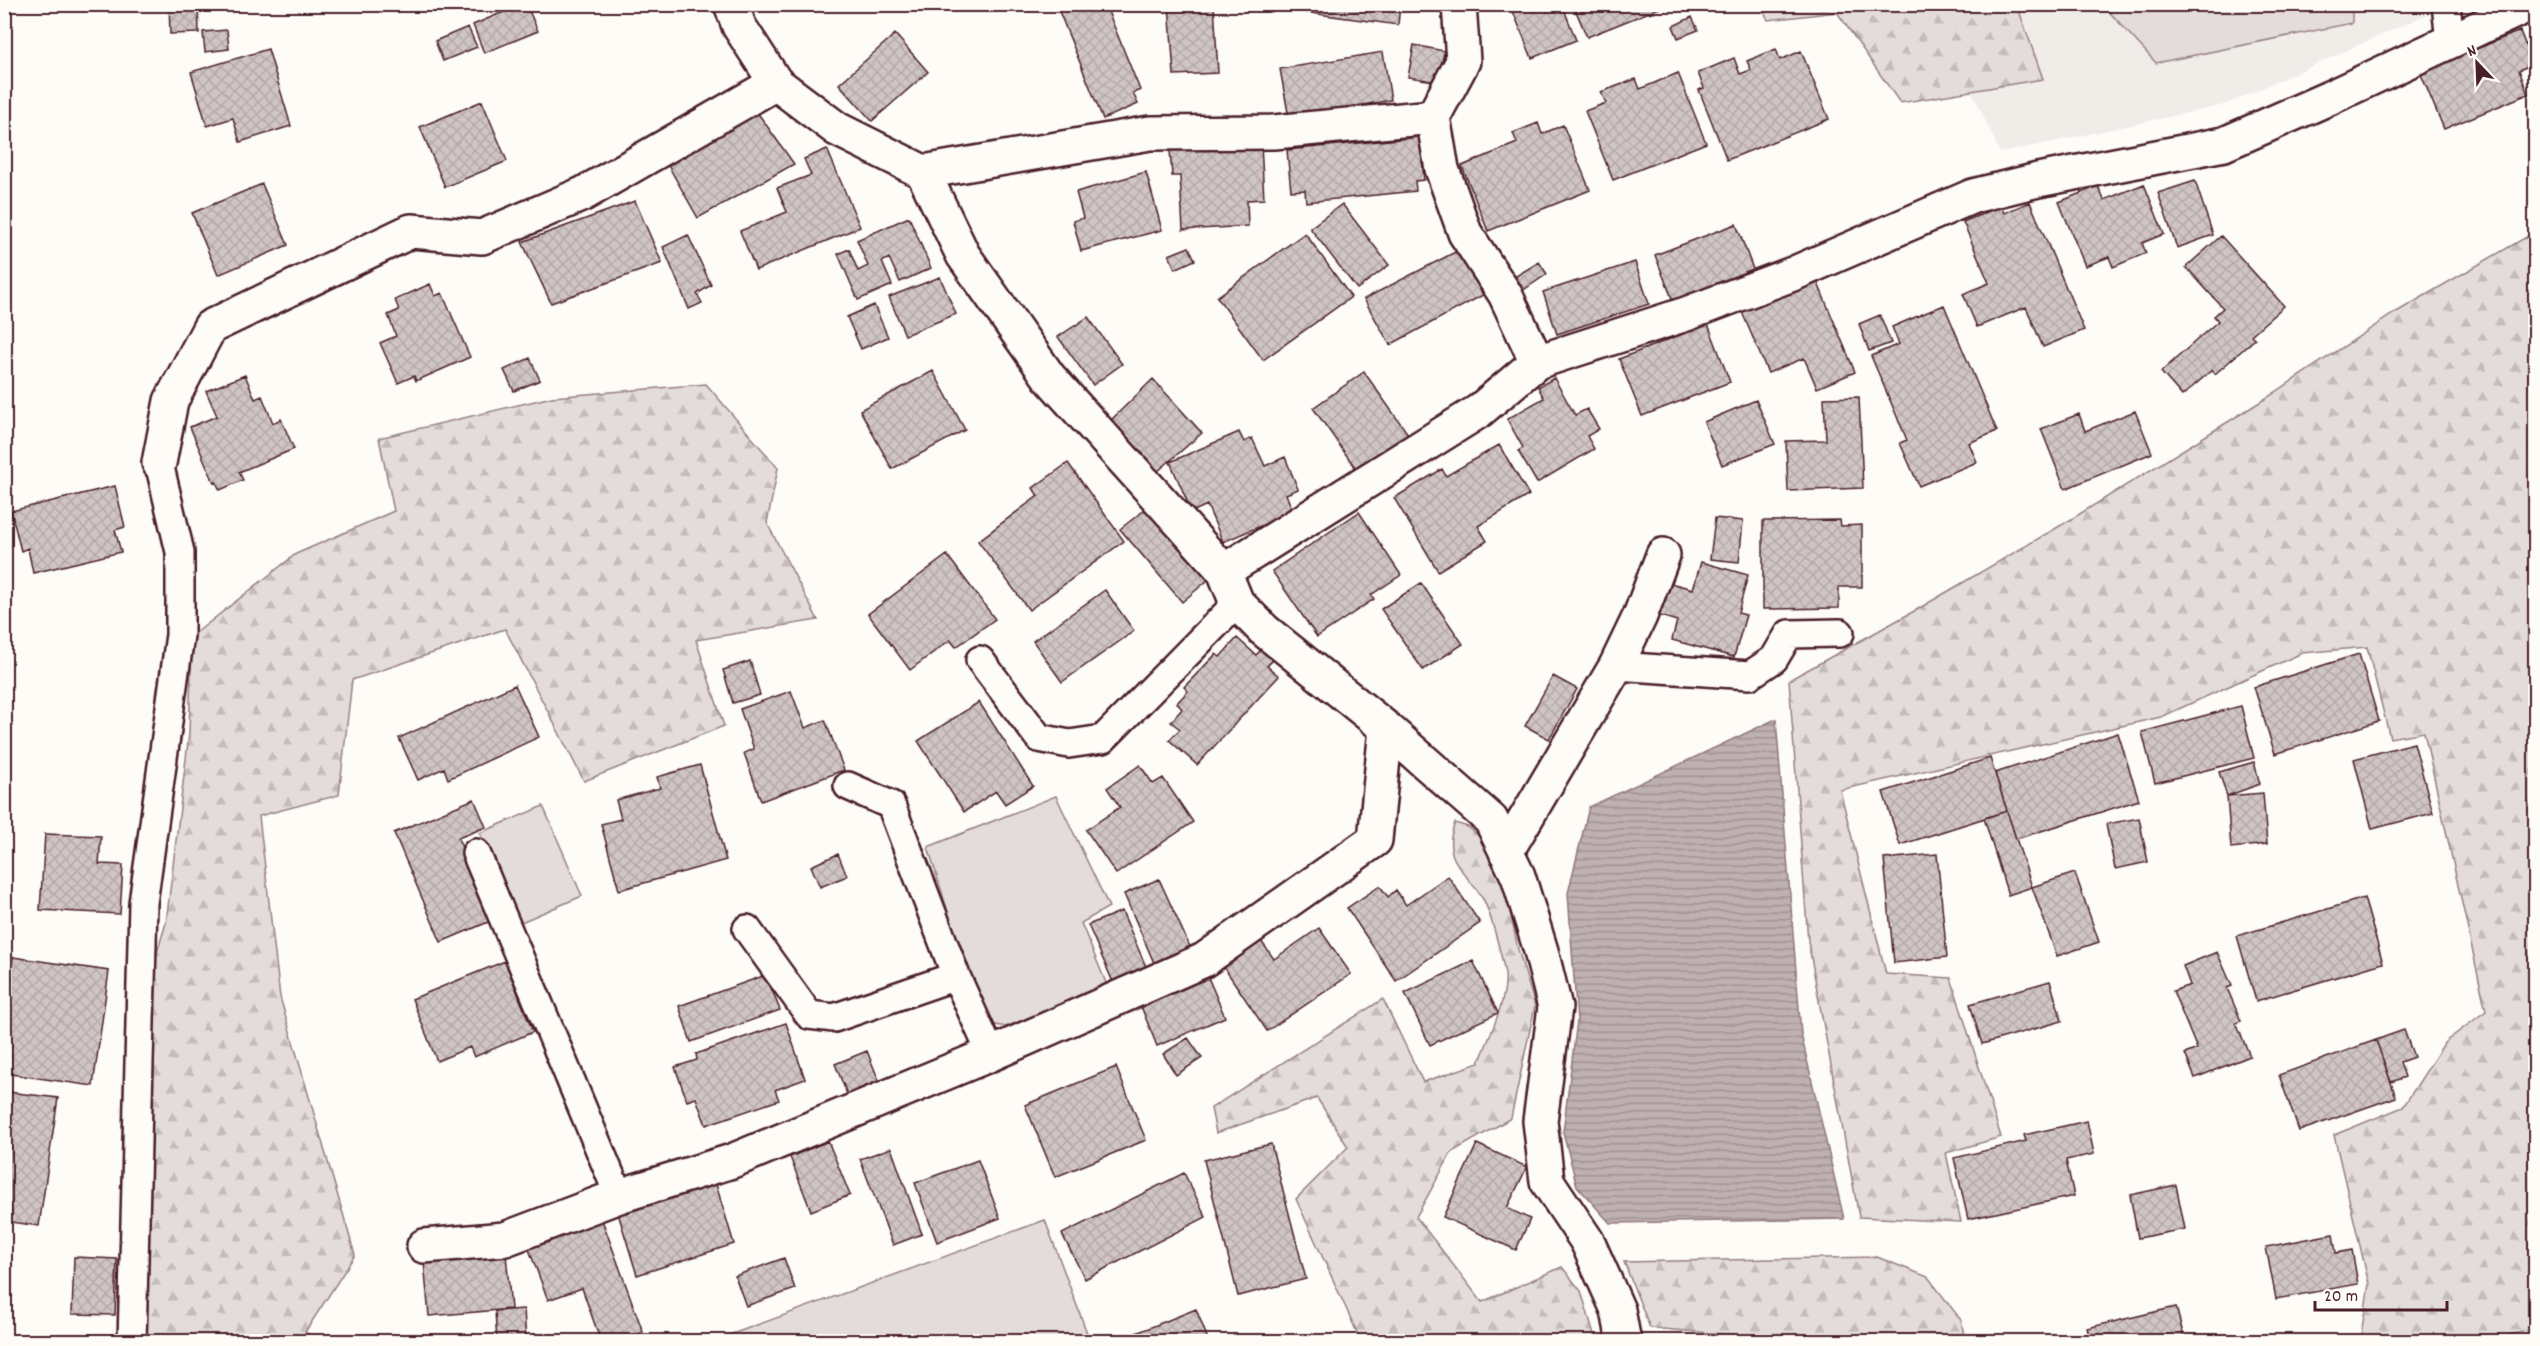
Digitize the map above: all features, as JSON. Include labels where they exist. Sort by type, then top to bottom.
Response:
[{"type":"street","points":[[731,4],[739,26],[776,83],[837,129],[923,172],[1150,133],[1274,132],[1433,117]]},
{"type":"street","points":[[1459,4],[1463,61],[1433,117],[1442,169],[1465,232],[1505,294],[1537,362]]},
{"type":"street","points":[[1224,571],[1479,411],[1537,362],[1795,273],[1973,196],[2038,180],[2224,144],[2530,4]]},
{"type":"street","points":[[159,463],[171,401],[210,327],[411,231],[482,237],[573,198],[776,83]]},
{"type":"street","points":[[923,172],[963,255],[1049,377],[1224,571],[1238,603],[1264,630],[1386,728],[1491,820],[1521,886],[1555,1007],[1540,1121],[1547,1181],[1587,1241],[1618,1310],[1624,1341]]},
{"type":"street","points":[[1506,852],[1616,666],[1640,616],[1663,555]]},
{"type":"street","points":[[424,1246],[505,1239],[619,1196],[732,1161],[991,1054],[1204,960],[1376,840],[1386,728]]},
{"type":"lane","points":[[2446,4],[2450,42]]},
{"type":"lane","points":[[132,1341],[142,903],[180,635],[180,552],[159,463]]},
{"type":"lane","points":[[980,660],[1039,738],[1069,744],[1103,738],[1238,603]]},
{"type":"lane","points":[[1616,666],[1750,675],[1774,659],[1789,634],[1840,633]]},
{"type":"lane","points":[[848,786],[891,804],[956,976],[991,1054]]},
{"type":"lane","points":[[476,853],[619,1196]]},
{"type":"lane","points":[[747,929],[809,1015],[834,1018],[956,976]]},
{"type":"shaded area","points":[[1933,5],[2448,5],[2224,105],[2000,153]]},
{"type":"shaded area","points":[[1776,719],[1801,1034],[1844,1219],[1610,1223],[1577,1186],[1563,1132],[1577,1021],[1568,893],[1589,807]]},
{"type":"green space","points":[[1761,5],[2017,5],[2043,79],[1900,103],[1837,12],[1768,20]]},
{"type":"green space","points":[[2103,5],[2352,5],[2352,23],[2156,63]]},
{"type":"green space","points":[[2535,232],[2535,1329],[2485,1341],[2360,1341],[2369,1284],[2334,1135],[2403,1107],[2445,1042],[2486,1011],[2424,732],[2390,738],[2367,647],[2302,653],[2161,717],[1840,790],[1886,974],[1951,978],[2001,1137],[1946,1153],[1961,1222],[1859,1217],[1808,941],[1789,680],[1918,609],[2070,520],[2268,397],[2393,314]]},
{"type":"green space","points":[[706,384],[778,468],[767,523],[818,620],[696,640],[724,726],[584,781],[505,629],[352,680],[339,795],[259,816],[280,997],[355,1255],[305,1332],[319,1341],[144,1341],[138,1015],[166,923],[189,734],[192,636],[296,554],[394,511],[379,438],[552,397]]},
{"type":"green space","points":[[1056,796],[1109,907],[1081,923],[1107,985],[1006,1027],[991,1024],[955,935],[928,847]]},
{"type":"green space","points":[[543,806],[582,896],[519,923],[480,833]]},
{"type":"green space","points":[[1455,823],[1468,827],[1485,841],[1505,888],[1518,949],[1535,1006],[1511,1118],[1452,1152],[1416,1217],[1482,1302],[1562,1267],[1581,1291],[1596,1341],[1361,1341],[1296,1199],[1348,1147],[1317,1098],[1216,1133],[1211,1108],[1383,999],[1423,1082],[1479,1063],[1500,1007],[1505,974],[1486,905],[1453,855],[1451,835]]},
{"type":"green space","points":[[1045,1220],[1090,1341],[713,1341]]},
{"type":"green space","points":[[1877,1257],[1928,1277],[1961,1320],[1965,1341],[1774,1342],[1771,1338],[1650,1328],[1624,1262]]},
{"type":"building","points":[[169,4],[198,4],[199,33],[170,34]]},
{"type":"building","points":[[526,4],[538,31],[484,53],[473,25]]},
{"type":"building","points":[[1056,4],[1105,4],[1140,90],[1133,93],[1138,104],[1103,119]]},
{"type":"building","points":[[1169,4],[1214,4],[1218,73],[1174,75]]},
{"type":"building","points":[[1289,4],[1400,4],[1398,25],[1289,10]]},
{"type":"building","points":[[1510,4],[1562,4],[1576,40],[1532,58]]},
{"type":"building","points":[[1573,4],[1666,4],[1667,5],[1587,37]]},
{"type":"building","points":[[1692,17],[1698,30],[1678,38],[1673,26]]},
{"type":"building","points":[[468,27],[477,47],[443,61],[435,41]]},
{"type":"building","points":[[227,30],[229,49],[205,52],[203,32]]},
{"type":"building","points":[[2520,31],[2533,64],[2519,70],[2528,94],[2444,129],[2420,72]]},
{"type":"building","points":[[895,34],[928,72],[872,121],[839,84]]},
{"type":"building","points":[[1414,45],[1444,51],[1439,82],[1408,77]]},
{"type":"building","points":[[268,49],[291,126],[240,142],[233,118],[207,126],[191,72]]},
{"type":"building","points":[[1776,49],[1780,60],[1801,51],[1829,119],[1727,160],[1699,90],[1704,88],[1698,73],[1734,58],[1740,74],[1751,70],[1747,61]]},
{"type":"building","points":[[1383,52],[1391,100],[1289,118],[1280,69]]},
{"type":"building","points":[[1678,73],[1706,143],[1613,180],[1585,111],[1606,103],[1601,92],[1636,79],[1640,89]]},
{"type":"building","points":[[482,101],[507,161],[445,187],[420,127]]},
{"type":"building","points":[[757,112],[794,164],[698,218],[665,160]]},
{"type":"building","points":[[1538,123],[1542,134],[1563,125],[1590,190],[1488,231],[1462,166],[1517,143],[1513,133]]},
{"type":"building","points":[[1420,137],[1424,180],[1415,181],[1416,191],[1306,202],[1305,190],[1291,191],[1287,150]]},
{"type":"building","points":[[1261,144],[1264,199],[1247,200],[1248,226],[1183,230],[1180,176],[1172,176],[1170,150]]},
{"type":"building","points":[[827,149],[860,227],[756,270],[740,231],[787,212],[777,188],[811,175],[804,159]]},
{"type":"building","points":[[1146,172],[1162,230],[1081,251],[1073,221],[1083,218],[1076,192]]},
{"type":"building","points":[[2195,181],[2213,235],[2177,248],[2158,193]]},
{"type":"building","points":[[262,184],[288,245],[218,275],[192,213]]},
{"type":"building","points":[[2144,184],[2164,234],[2142,243],[2146,253],[2113,267],[2109,257],[2085,266],[2059,202],[2098,186],[2104,200]]},
{"type":"building","points":[[635,201],[662,263],[551,303],[522,242]]},
{"type":"building","points":[[2030,202],[2084,330],[2043,347],[2026,307],[1977,327],[1963,294],[1989,283],[1963,222],[2001,206],[2004,213]]},
{"type":"building","points":[[1342,204],[1389,265],[1357,289],[1310,228]]},
{"type":"building","points":[[909,217],[931,268],[900,282],[889,258],[882,262],[892,285],[858,300],[838,254],[849,249],[858,271],[868,266],[857,240]]},
{"type":"building","points":[[1736,224],[1753,269],[1673,301],[1655,255]]},
{"type":"building","points":[[1305,233],[1351,297],[1263,360],[1217,297]]},
{"type":"building","points":[[688,235],[711,285],[697,294],[702,303],[689,309],[663,247]]},
{"type":"building","points":[[2221,236],[2284,306],[2251,335],[2255,339],[2215,374],[2212,370],[2182,396],[2161,372],[2218,321],[2214,316],[2223,308],[2186,267]]},
{"type":"building","points":[[1189,247],[1195,260],[1175,269],[1169,255]]},
{"type":"building","points":[[1459,250],[1483,295],[1390,345],[1364,299]]},
{"type":"building","points":[[1539,262],[1547,274],[1522,291],[1513,278]]},
{"type":"building","points":[[1635,262],[1649,304],[1557,334],[1543,292]]},
{"type":"building","points":[[940,277],[956,314],[905,335],[889,297]]},
{"type":"building","points":[[1817,281],[1855,372],[1817,388],[1804,358],[1768,373],[1742,312]]},
{"type":"building","points":[[430,284],[435,296],[442,293],[470,357],[416,381],[414,376],[398,383],[380,343],[396,336],[388,315],[399,310],[395,300]]},
{"type":"building","points":[[874,305],[888,337],[861,349],[847,317]]},
{"type":"building","points":[[1944,305],[1997,431],[1969,443],[1977,462],[1919,486],[1900,443],[1907,440],[1871,356],[1899,344],[1892,327]]},
{"type":"building","points":[[1880,315],[1891,343],[1869,351],[1859,324]]},
{"type":"building","points":[[1088,317],[1122,364],[1093,385],[1058,337]]},
{"type":"building","points":[[1708,324],[1730,382],[1642,416],[1619,359]]},
{"type":"building","points":[[530,358],[540,380],[514,391],[504,370]]},
{"type":"building","points":[[933,371],[965,430],[892,469],[860,410]]},
{"type":"building","points":[[1364,372],[1408,434],[1357,470],[1313,408]]},
{"type":"building","points":[[245,375],[255,399],[262,396],[273,423],[281,419],[294,449],[239,472],[243,480],[220,490],[216,482],[214,483],[190,427],[217,416],[206,391]]},
{"type":"building","points":[[1554,378],[1575,415],[1587,409],[1599,429],[1587,436],[1594,449],[1537,483],[1518,451],[1523,448],[1507,419],[1544,398],[1538,387]]},
{"type":"building","points":[[1153,379],[1202,433],[1158,471],[1110,421]]},
{"type":"building","points":[[1859,397],[1863,488],[1788,491],[1786,441],[1826,440],[1824,398]]},
{"type":"building","points":[[1756,400],[1775,444],[1722,465],[1704,422]]},
{"type":"building","points":[[2135,411],[2152,453],[2065,489],[2041,429],[2079,414],[2085,431]]},
{"type":"building","points":[[1239,432],[1244,442],[1252,438],[1265,466],[1285,457],[1298,489],[1286,494],[1293,512],[1223,542],[1207,505],[1192,512],[1170,462]]},
{"type":"building","points":[[1499,445],[1529,495],[1478,526],[1487,541],[1438,571],[1394,498],[1442,469],[1446,476]]},
{"type":"building","points":[[1068,463],[1124,541],[1029,610],[978,541],[1038,496],[1033,488]]},
{"type":"building","points":[[115,486],[125,527],[115,530],[121,552],[33,573],[28,548],[21,551],[11,511]]},
{"type":"building","points":[[1147,508],[1208,580],[1182,602],[1120,529]]},
{"type":"building","points":[[1359,512],[1401,575],[1371,595],[1374,599],[1317,637],[1272,571]]},
{"type":"building","points":[[1715,518],[1743,521],[1739,562],[1710,559]]},
{"type":"building","points":[[1840,520],[1841,526],[1862,525],[1862,587],[1839,587],[1839,608],[1763,609],[1763,521]]},
{"type":"building","points":[[947,555],[995,619],[956,647],[950,640],[910,670],[868,614]]},
{"type":"building","points":[[1701,562],[1748,575],[1738,613],[1746,615],[1734,657],[1672,640],[1677,621],[1657,615],[1666,582],[1693,589]]},
{"type":"building","points":[[1421,583],[1463,644],[1423,670],[1381,609]]},
{"type":"building","points":[[1105,590],[1134,631],[1062,682],[1033,641]]},
{"type":"building","points":[[1237,638],[1256,655],[1263,648],[1274,659],[1267,666],[1279,676],[1197,765],[1169,740],[1180,729],[1171,722],[1182,709],[1177,703],[1188,691],[1184,687],[1216,654],[1220,657]]},
{"type":"building","points":[[2359,654],[2379,721],[2275,754],[2254,687]]},
{"type":"building","points":[[750,661],[760,695],[733,703],[723,670]]},
{"type":"building","points":[[1553,676],[1577,689],[1549,739],[1525,726]]},
{"type":"building","points":[[515,685],[539,737],[448,779],[444,768],[418,780],[399,738]]},
{"type":"building","points":[[791,691],[805,728],[825,720],[844,770],[761,801],[744,753],[754,749],[740,709]]},
{"type":"building","points":[[979,702],[1033,786],[1005,804],[996,791],[964,812],[918,741]]},
{"type":"building","points":[[2241,706],[2254,758],[2155,783],[2142,732]]},
{"type":"building","points":[[2118,733],[2139,800],[2016,839],[1995,773]]},
{"type":"building","points":[[2414,743],[2433,813],[2372,829],[2354,759]]},
{"type":"building","points":[[1990,758],[2007,811],[1900,845],[1883,792]]},
{"type":"building","points":[[2254,762],[2260,784],[2227,796],[2219,772]]},
{"type":"building","points":[[700,765],[726,860],[619,890],[601,824],[621,819],[616,800],[660,788],[657,777]]},
{"type":"building","points":[[1140,765],[1153,784],[1163,778],[1193,822],[1116,874],[1086,830],[1120,807],[1107,788]]},
{"type":"building","points":[[2263,793],[2267,844],[2231,848],[2227,796]]},
{"type":"building","points":[[474,799],[486,827],[458,838],[493,920],[441,942],[394,833]]},
{"type":"building","points":[[2007,811],[2032,887],[2008,895],[1984,818]]},
{"type":"building","points":[[2139,818],[2148,862],[2115,869],[2106,824]]},
{"type":"building","points":[[45,834],[101,836],[99,864],[123,865],[120,914],[40,910]]},
{"type":"building","points":[[838,854],[847,876],[820,887],[811,866]]},
{"type":"building","points":[[1937,854],[1947,957],[1894,963],[1884,859]]},
{"type":"building","points":[[2075,873],[2099,942],[2057,956],[2032,887]]},
{"type":"building","points":[[1448,876],[1480,923],[1396,981],[1347,908],[1380,886],[1388,897],[1396,890],[1406,905]]},
{"type":"building","points":[[1159,879],[1191,949],[1155,965],[1124,894]]},
{"type":"building","points":[[2364,898],[2383,963],[2256,1001],[2237,936]]},
{"type":"building","points":[[1122,911],[1147,969],[1113,982],[1088,925]]},
{"type":"building","points":[[1319,928],[1351,974],[1267,1031],[1223,966],[1261,941],[1274,959]]},
{"type":"building","points":[[2217,952],[2232,986],[2227,988],[2241,1021],[2236,1023],[2250,1056],[2195,1078],[2185,1054],[2197,1049],[2173,991],[2190,985],[2183,966]]},
{"type":"building","points":[[13,957],[109,971],[93,1086],[4,1073],[4,1014]]},
{"type":"building","points":[[505,961],[533,1032],[474,1057],[470,1047],[437,1061],[412,999]]},
{"type":"building","points":[[1473,961],[1498,1013],[1430,1045],[1405,993]]},
{"type":"building","points":[[766,975],[780,1010],[691,1042],[679,1006]]},
{"type":"building","points":[[1207,975],[1225,1017],[1157,1046],[1140,1004]]},
{"type":"building","points":[[2050,981],[2062,1021],[1982,1044],[1970,1004]]},
{"type":"building","points":[[786,1023],[805,1079],[775,1090],[779,1100],[706,1125],[696,1098],[687,1101],[675,1067],[697,1060],[696,1054]]},
{"type":"building","points":[[2404,1030],[2414,1057],[2400,1062],[2405,1077],[2391,1082],[2376,1040]]},
{"type":"building","points":[[1188,1038],[1202,1058],[1176,1075],[1163,1054]]},
{"type":"building","points":[[2376,1040],[2396,1097],[2299,1131],[2279,1075]]},
{"type":"building","points":[[867,1051],[879,1081],[847,1094],[835,1064]]},
{"type":"building","points":[[1116,1067],[1146,1140],[1055,1177],[1025,1105]]},
{"type":"building","points":[[8,1092],[58,1098],[39,1226],[4,1221],[4,1115]]},
{"type":"building","points":[[2087,1121],[2094,1154],[2066,1160],[2074,1196],[1968,1219],[1954,1158],[2026,1141],[2024,1135]]},
{"type":"building","points":[[828,1141],[850,1195],[811,1211],[790,1157]]},
{"type":"building","points":[[1271,1144],[1306,1279],[1238,1296],[1204,1160]]},
{"type":"building","points":[[1477,1144],[1527,1167],[1507,1208],[1530,1219],[1516,1250],[1443,1217]]},
{"type":"building","points":[[891,1148],[922,1234],[893,1245],[860,1159]]},
{"type":"building","points":[[978,1160],[1000,1218],[937,1242],[915,1183]]},
{"type":"building","points":[[1184,1173],[1206,1217],[1085,1279],[1062,1234]]},
{"type":"building","points":[[715,1181],[734,1244],[637,1275],[617,1210]]},
{"type":"building","points":[[2176,1185],[2185,1229],[2138,1238],[2130,1195]]},
{"type":"building","points":[[601,1217],[643,1332],[618,1342],[601,1342],[582,1288],[548,1300],[527,1244]]},
{"type":"building","points":[[2333,1234],[2336,1253],[2352,1250],[2358,1284],[2276,1299],[2266,1247]]},
{"type":"building","points":[[506,1254],[511,1309],[429,1316],[424,1262]]},
{"type":"building","points":[[74,1257],[117,1259],[115,1315],[72,1314]]},
{"type":"building","points":[[784,1258],[795,1289],[746,1306],[735,1276]]},
{"type":"building","points":[[2176,1307],[2184,1337],[2167,1342],[2091,1342],[2087,1328]]},
{"type":"building","points":[[524,1309],[526,1342],[497,1342],[495,1311]]},
{"type":"building","points":[[1196,1309],[1209,1342],[1114,1342]]},
{"type":"building","points":[[2082,1335],[2083,1342],[2011,1342],[2011,1341]]}]
